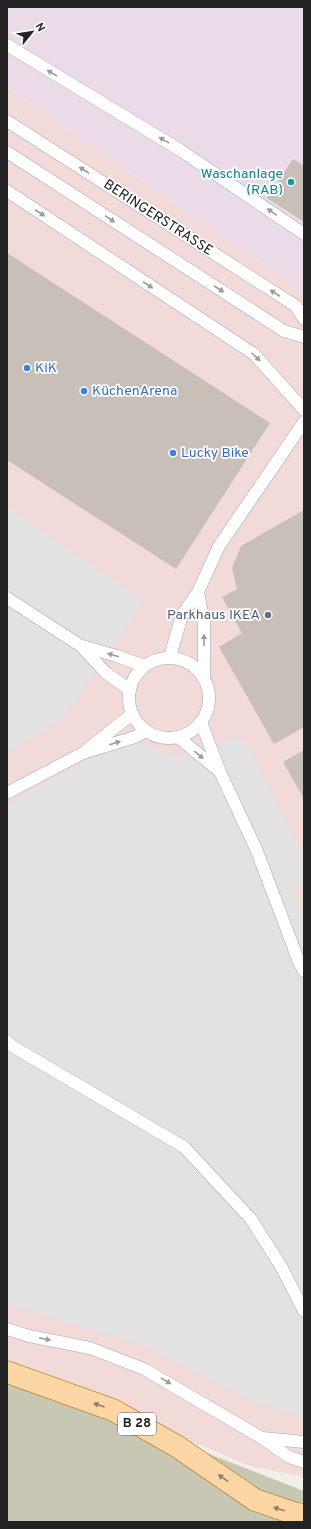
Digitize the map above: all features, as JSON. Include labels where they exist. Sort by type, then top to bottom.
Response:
[{"type":"main road","name":"B 28","points":[[7,1372],[113,1410],[178,1447],[255,1500],[293,1513],[304,1515]]},
{"type":"lane","points":[[7,45],[180,150],[304,234]]},
{"type":"lane","name":"BERINGERSTRASSE","points":[[7,121],[296,306],[304,319]]},
{"type":"lane","name":"BERINGERSTRASSE","points":[[7,152],[284,331],[304,337]]},
{"type":"lane","points":[[7,192],[254,354],[304,410]]},
{"type":"lane","points":[[170,658],[182,615],[198,592],[219,546],[302,428]]},
{"type":"lane","points":[[198,592],[204,623],[204,679]]},
{"type":"lane","points":[[7,598],[81,646],[106,673],[130,690]]},
{"type":"lane","points":[[81,646],[117,656],[144,666]]},
{"type":"lane","points":[[170,658],[184,660],[196,668],[204,679],[208,690],[209,701],[201,722],[195,728],[178,737],[167,738],[156,736],[146,731],[132,714],[129,702],[130,690],[135,677],[144,666],[152,661],[170,658]]},
{"type":"lane","points":[[84,753],[132,714]]},
{"type":"lane","points":[[201,722],[220,772],[257,851],[299,962],[304,970]]},
{"type":"lane","points":[[7,793],[84,753],[135,737],[146,731]]},
{"type":"lane","points":[[178,737],[220,772]]},
{"type":"lane","points":[[7,1041],[12,1046],[184,1146],[251,1219],[282,1268],[304,1311]]},
{"type":"lane","points":[[7,1329],[29,1336],[90,1348],[144,1368],[262,1438],[290,1457],[304,1462]]},
{"type":"lane","points":[[262,1438],[304,1442]]},
{"type":"shaded area","points":[[7,7],[304,7],[304,292],[7,87]]},
{"type":"shaded area","points":[[7,87],[304,292],[304,1477],[250,1466],[97,1401],[7,1366]]},
{"type":"shaded area","points":[[7,507],[144,601],[61,721],[7,752]]},
{"type":"shaded area","points":[[237,736],[246,742],[304,858],[304,883],[293,889],[304,908],[304,1419],[249,1399],[149,1347],[7,1303],[7,804],[80,764],[124,745],[136,743],[148,745],[178,759]]},
{"type":"shaded area","points":[[7,1369],[194,1448],[304,1491],[304,1522],[7,1522]]},
{"type":"building","name":"Waschanlage (RAB)","points":[[293,159],[304,166],[304,222],[267,198]]},
{"type":"building","points":[[7,253],[270,423],[176,569],[7,460]]},
{"type":"building","name":"Parkhaus IKEA","points":[[304,510],[304,727],[274,744],[219,647],[242,633],[222,597],[237,589],[232,568],[241,546]]},
{"type":"building","points":[[304,750],[304,799],[283,762]]},
{"type":"place","name":"Waschanlage (RAB)","points":[[291,182]]},
{"type":"place","name":"KiK","points":[[27,368]]},
{"type":"place","name":"KüchenArena","points":[[84,391]]},
{"type":"place","name":"Lucky Bike","points":[[173,453]]},
{"type":"place","name":"Parkhaus IKEA","points":[[268,615]]}]
